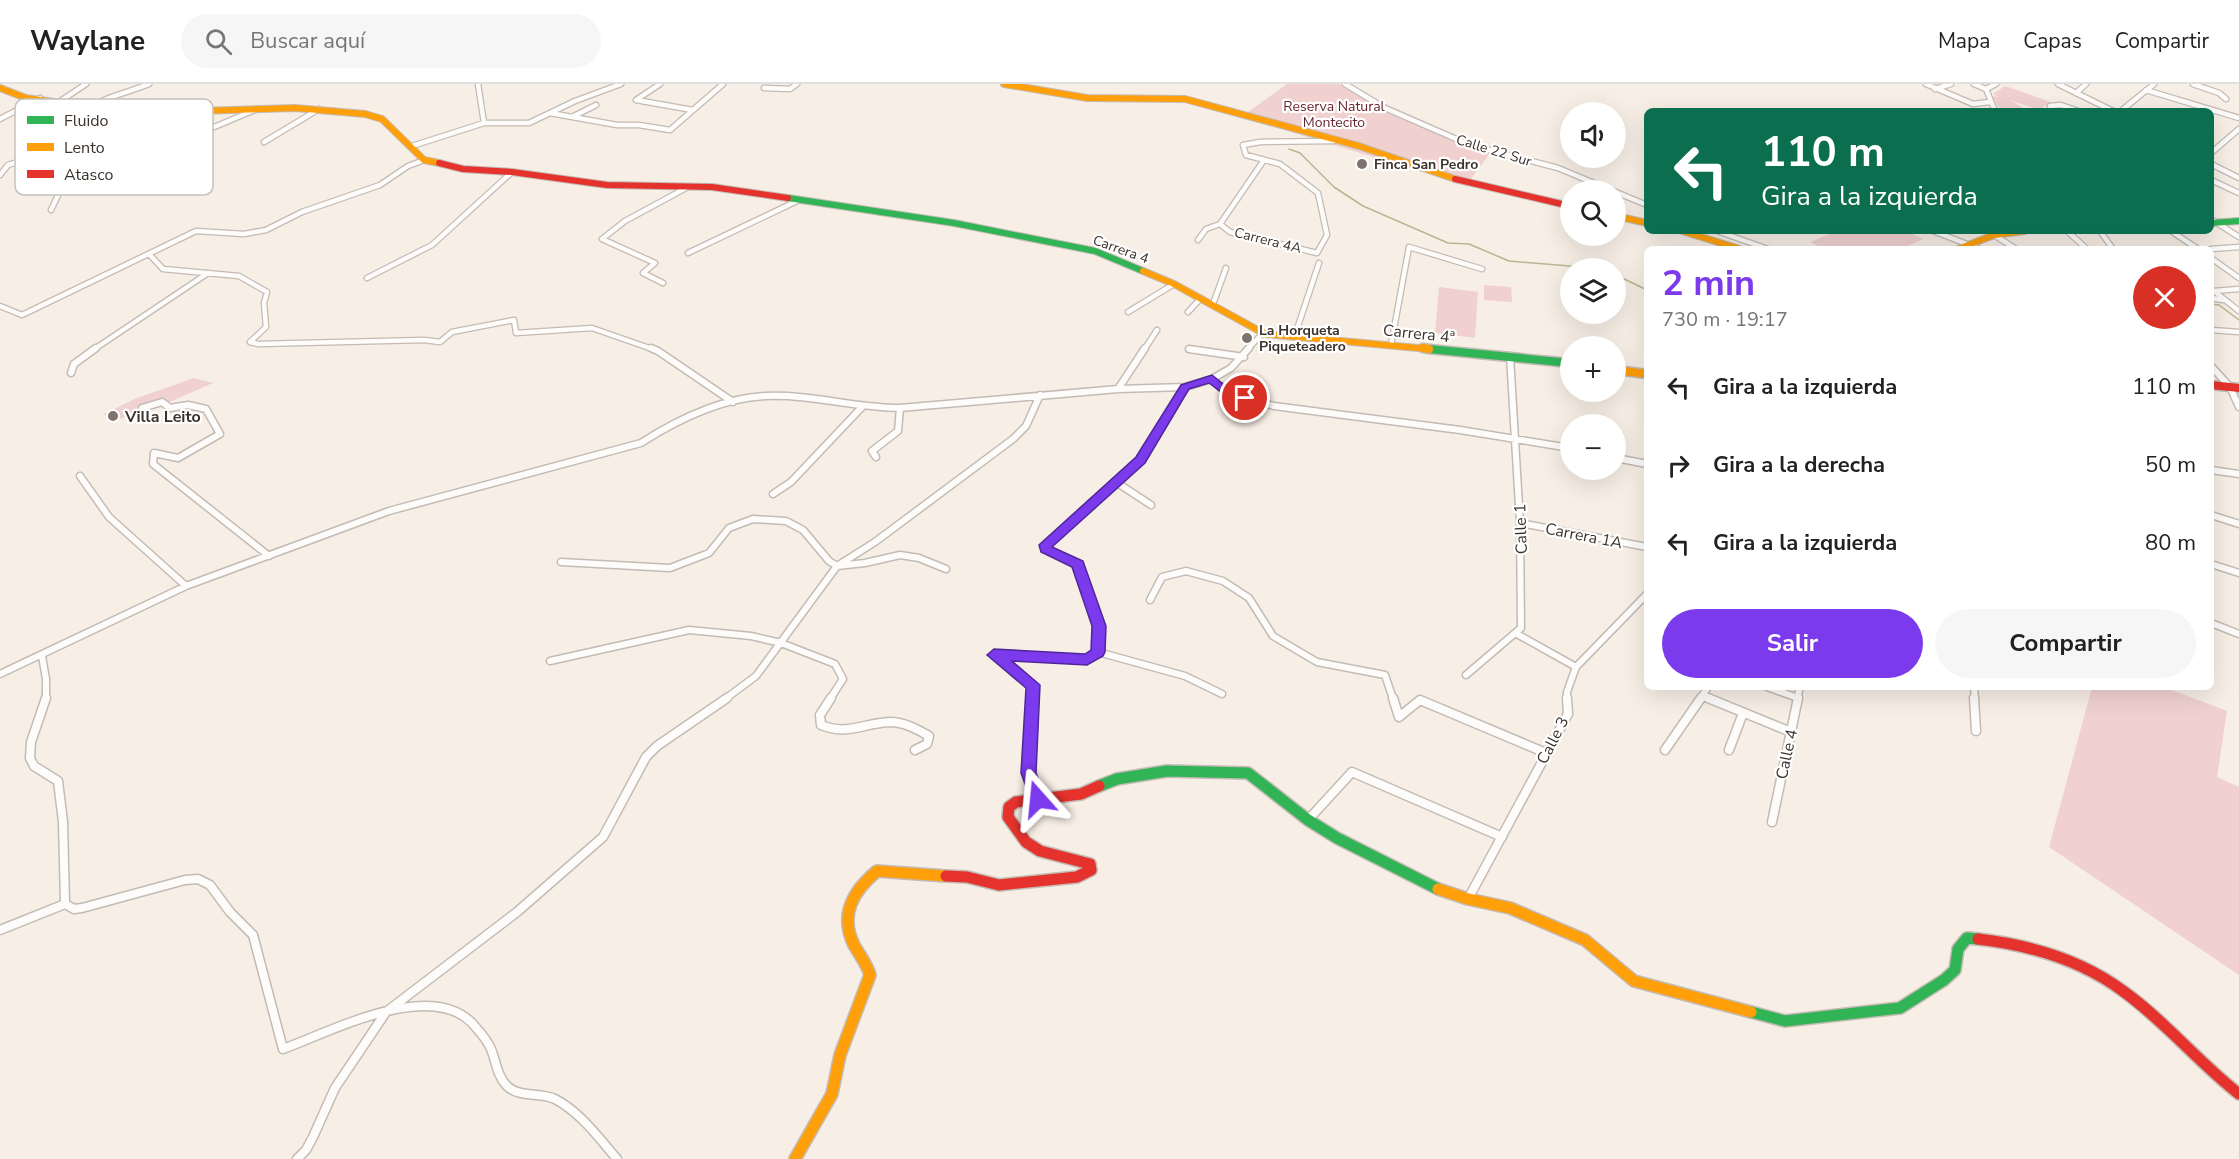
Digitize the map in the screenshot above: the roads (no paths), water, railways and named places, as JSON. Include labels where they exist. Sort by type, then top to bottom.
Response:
[{"type":"street","points":[[64,99],[86,84]]},
{"type":"street","points":[[103,99],[125,94],[149,84]]},
{"type":"street","points":[[478,84],[484,123]]},
{"type":"street","points":[[414,148],[454,133],[469,131],[484,123],[530,123],[602,90],[621,84]]},
{"type":"street","points":[[660,84],[636,100],[693,110]]},
{"type":"street","points":[[550,113],[617,125],[670,129],[723,84]]},
{"type":"street","points":[[764,88],[790,89],[797,84]]},
{"type":"street","points":[[1004,84],[1088,98],[1185,99],[1337,141],[1442,176],[1560,204]]},
{"type":"street","name":"Calle 22 Sur","points":[[1345,84],[1385,108],[1470,145],[1558,168],[1644,204]]},
{"type":"street","points":[[1926,84],[1972,104],[1990,102]]},
{"type":"street","points":[[1935,88],[1951,84]]},
{"type":"street","points":[[1974,84],[1986,89],[1996,84]]},
{"type":"street","points":[[2058,84],[2107,108]]},
{"type":"street","points":[[2076,93],[2084,84]]},
{"type":"street","points":[[2125,108],[2154,84]]},
{"type":"street","points":[[2193,84],[2219,93],[2226,99]]},
{"type":"street","points":[[0,88],[26,98],[45,99]]},
{"type":"street","points":[[1986,89],[1993,108]]},
{"type":"street","points":[[2146,90],[2206,108]]},
{"type":"street","points":[[572,117],[596,105]]},
{"type":"street","points":[[2052,108],[2050,106],[2061,105],[2070,108]]},
{"type":"street","points":[[213,127],[259,108]]},
{"type":"street","points":[[0,306],[22,315],[196,231],[212,229],[242,234],[260,232],[282,224],[299,213],[388,180],[403,167],[424,160],[378,116],[319,109],[213,110]]},
{"type":"street","points":[[264,142],[319,109]]},
{"type":"street","points":[[2214,110],[2239,118]]},
{"type":"street","points":[[0,119],[15,111]]},
{"type":"street","points":[[2214,150],[2239,129]]},
{"type":"street","points":[[1198,240],[1206,229],[1220,224],[1264,160],[1246,155],[1243,145],[1260,142],[1337,141]]},
{"type":"street","name":"Carrera 4","points":[[424,160],[463,169],[512,172],[607,185],[712,187],[954,223],[1095,251],[1174,284],[1265,334]]},
{"type":"street","name":"Carrera 4A","points":[[1220,224],[1230,232],[1317,253],[1327,235],[1318,193],[1281,164],[1264,160]]},
{"type":"street","points":[[2214,160],[2239,173]]},
{"type":"street","points":[[0,175],[8,165],[15,163]]},
{"type":"street","points":[[2214,166],[2239,178]]},
{"type":"street","points":[[367,278],[432,245],[512,172]]},
{"type":"street","points":[[2214,181],[2239,193]]},
{"type":"street","points":[[663,283],[643,273],[656,263],[602,239],[625,221],[687,188]]},
{"type":"street","points":[[51,210],[58,195]]},
{"type":"street","points":[[688,253],[800,200]]},
{"type":"street","points":[[1626,218],[1644,222]]},
{"type":"street","points":[[2214,221],[2239,221]]},
{"type":"street","points":[[2214,221],[2239,237]]},
{"type":"street","points":[[1692,234],[1730,246]]},
{"type":"street","points":[[1726,234],[1760,246]]},
{"type":"street","points":[[1941,234],[1972,246]]},
{"type":"street","points":[[1976,246],[1990,234]]},
{"type":"street","points":[[1993,234],[2011,246]]},
{"type":"street","points":[[2070,234],[2084,246]]},
{"type":"street","points":[[2176,234],[2194,246]]},
{"type":"street","points":[[1391,345],[1409,247],[1482,269]]},
{"type":"street","points":[[2214,249],[2239,247]]},
{"type":"street","points":[[150,255],[163,269],[239,276],[267,292],[264,303],[266,327],[250,342],[258,344],[424,340],[438,344],[444,342],[452,332],[514,320],[516,333],[592,328],[658,351],[733,402]]},
{"type":"street","points":[[2214,260],[2239,278]]},
{"type":"street","points":[[1295,335],[1319,262]]},
{"type":"street","points":[[1213,304],[1226,268]]},
{"type":"street","points":[[71,374],[74,364],[80,359],[208,273]]},
{"type":"street","points":[[1128,312],[1174,284]]},
{"type":"street","points":[[2214,292],[2239,289]]},
{"type":"street","points":[[2214,293],[2239,311]]},
{"type":"street","points":[[1188,312],[1201,298]]},
{"type":"street","points":[[2214,298],[2223,300]]},
{"type":"street","points":[[1118,389],[1157,330]]},
{"type":"street","points":[[2214,330],[2239,332]]},
{"type":"street","points":[[0,674],[186,586],[389,511],[641,442],[664,428],[733,402],[766,396],[791,396],[838,401],[862,407],[900,408],[1118,389],[1185,387],[1212,379],[1231,368],[1244,357],[1261,335],[1265,334]]},
{"type":"street","name":"Carrera 4ª","points":[[1265,334],[1295,335],[1560,362]]},
{"type":"street","points":[[1189,349],[1244,357]]},
{"type":"street","name":"Calle 1","points":[[1510,356],[1520,523],[1521,628],[1517,634]]},
{"type":"street","points":[[2214,369],[2234,387],[2239,406]]},
{"type":"street","points":[[1626,371],[1644,374]]},
{"type":"street","points":[[1212,379],[1218,386],[1233,395],[1257,402],[1515,436],[1560,446]]},
{"type":"street","points":[[2214,385],[2234,387]]},
{"type":"street","points":[[1098,652],[1099,626],[1078,564],[1045,549],[1045,545],[1140,460],[1185,387]]},
{"type":"street","points":[[297,1159],[306,1150],[313,1137],[334,1088],[386,1012],[517,912],[603,837],[646,757],[657,746],[696,721],[756,676],[837,566],[875,542],[1012,439],[1026,426],[1040,395]]},
{"type":"street","points":[[142,408],[162,402],[170,408],[188,405],[206,409],[220,434],[178,458],[154,453],[153,464],[269,556]]},
{"type":"street","points":[[773,494],[791,482],[862,407]]},
{"type":"street","points":[[876,457],[872,451],[898,431],[900,408]]},
{"type":"street","points":[[1626,460],[1644,463]]},
{"type":"street","points":[[2214,470],[2239,474]]},
{"type":"street","points":[[80,476],[109,517],[186,586]]},
{"type":"street","points":[[1116,482],[1151,505]]},
{"type":"street","points":[[2214,516],[2239,524]]},
{"type":"street","points":[[561,562],[670,568],[709,553],[729,528],[753,519],[786,521],[803,530],[829,561],[837,566],[865,563],[900,555],[919,558],[946,569]]},
{"type":"street","name":"Carrera 1A","points":[[1520,523],[1644,546]]},
{"type":"street","points":[[2214,565],[2239,573]]},
{"type":"street","points":[[1150,600],[1162,577],[1186,571],[1223,581],[1248,598],[1272,636],[1317,662],[1384,675],[1399,717],[1420,700],[1546,753]]},
{"type":"street","name":"Calle 3","points":[[1468,899],[1568,714],[1567,692],[1576,667],[1644,597]]},
{"type":"street","points":[[2214,624],[2239,634]]},
{"type":"street","points":[[550,661],[688,630],[751,636],[781,643],[835,664],[840,670],[843,679],[820,715],[821,725],[842,732],[889,722],[901,723],[929,736],[927,744],[915,750]]},
{"type":"street","points":[[1466,675],[1517,634],[1576,667]]},
{"type":"street","points":[[1098,652],[1185,676],[1222,694]]},
{"type":"street","points":[[1038,799],[1028,773],[1033,685],[994,655],[1087,660],[1098,652]]},
{"type":"street","points":[[42,656],[46,667],[46,703],[31,738],[28,756],[36,769],[50,774],[58,781],[63,822],[65,904]]},
{"type":"street","points":[[1665,750],[1706,690]]},
{"type":"street","points":[[1775,690],[1798,698]]},
{"type":"street","name":"Calle 4","points":[[1772,822],[1799,690]]},
{"type":"street","points":[[1974,690],[1976,731]]},
{"type":"street","points":[[1702,696],[1791,732]]},
{"type":"street","points":[[1729,750],[1743,713]]},
{"type":"street","points":[[795,1159],[832,1094],[840,1055],[870,975],[868,961],[854,946],[846,927],[845,909],[853,891],[864,879],[877,871],[967,877],[999,885],[1077,877],[1091,870],[1090,864],[1040,851],[1026,842],[1008,817],[1010,807],[1016,802],[1081,794],[1117,779],[1167,771],[1248,773],[1308,820],[1337,838],[1435,888],[1468,899],[1510,908],[1585,940],[1634,981],[1785,1021],[1900,1008],[1944,980],[1955,970],[1958,949],[1967,938],[1991,939],[2058,956],[2095,972],[2138,1002],[2223,1083],[2239,1094]]},
{"type":"street","points":[[1308,820],[1352,772],[1502,837]]},
{"type":"street","points":[[65,904],[74,909],[82,908],[185,880],[198,879],[210,885],[230,912],[253,935],[284,1049],[386,1012],[426,1005],[447,1008],[468,1019],[491,1047],[498,1072],[507,1087],[525,1095],[546,1096],[566,1107],[595,1134],[616,1159]]},
{"type":"street","points":[[0,930],[65,904]]},
{"type":"waterway","points":[[1289,149],[1300,153],[1334,187],[1363,206],[1448,243],[1469,244],[1509,261],[1560,265]]},
{"type":"waterway","points":[[1626,280],[1644,289]]},
{"type":"waterway","points":[[2214,304],[2219,305],[2239,320]]},
{"type":"place","name":"Finca San Pedro","points":[[1362,164]]},
{"type":"place","name":"La Horqueta Piqueteadero","points":[[1247,338]]},
{"type":"place","name":"Villa Leito","points":[[113,416]]},
{"type":"park label","name":"Reserva Natural Montecito","points":[[1334,114]]}]
